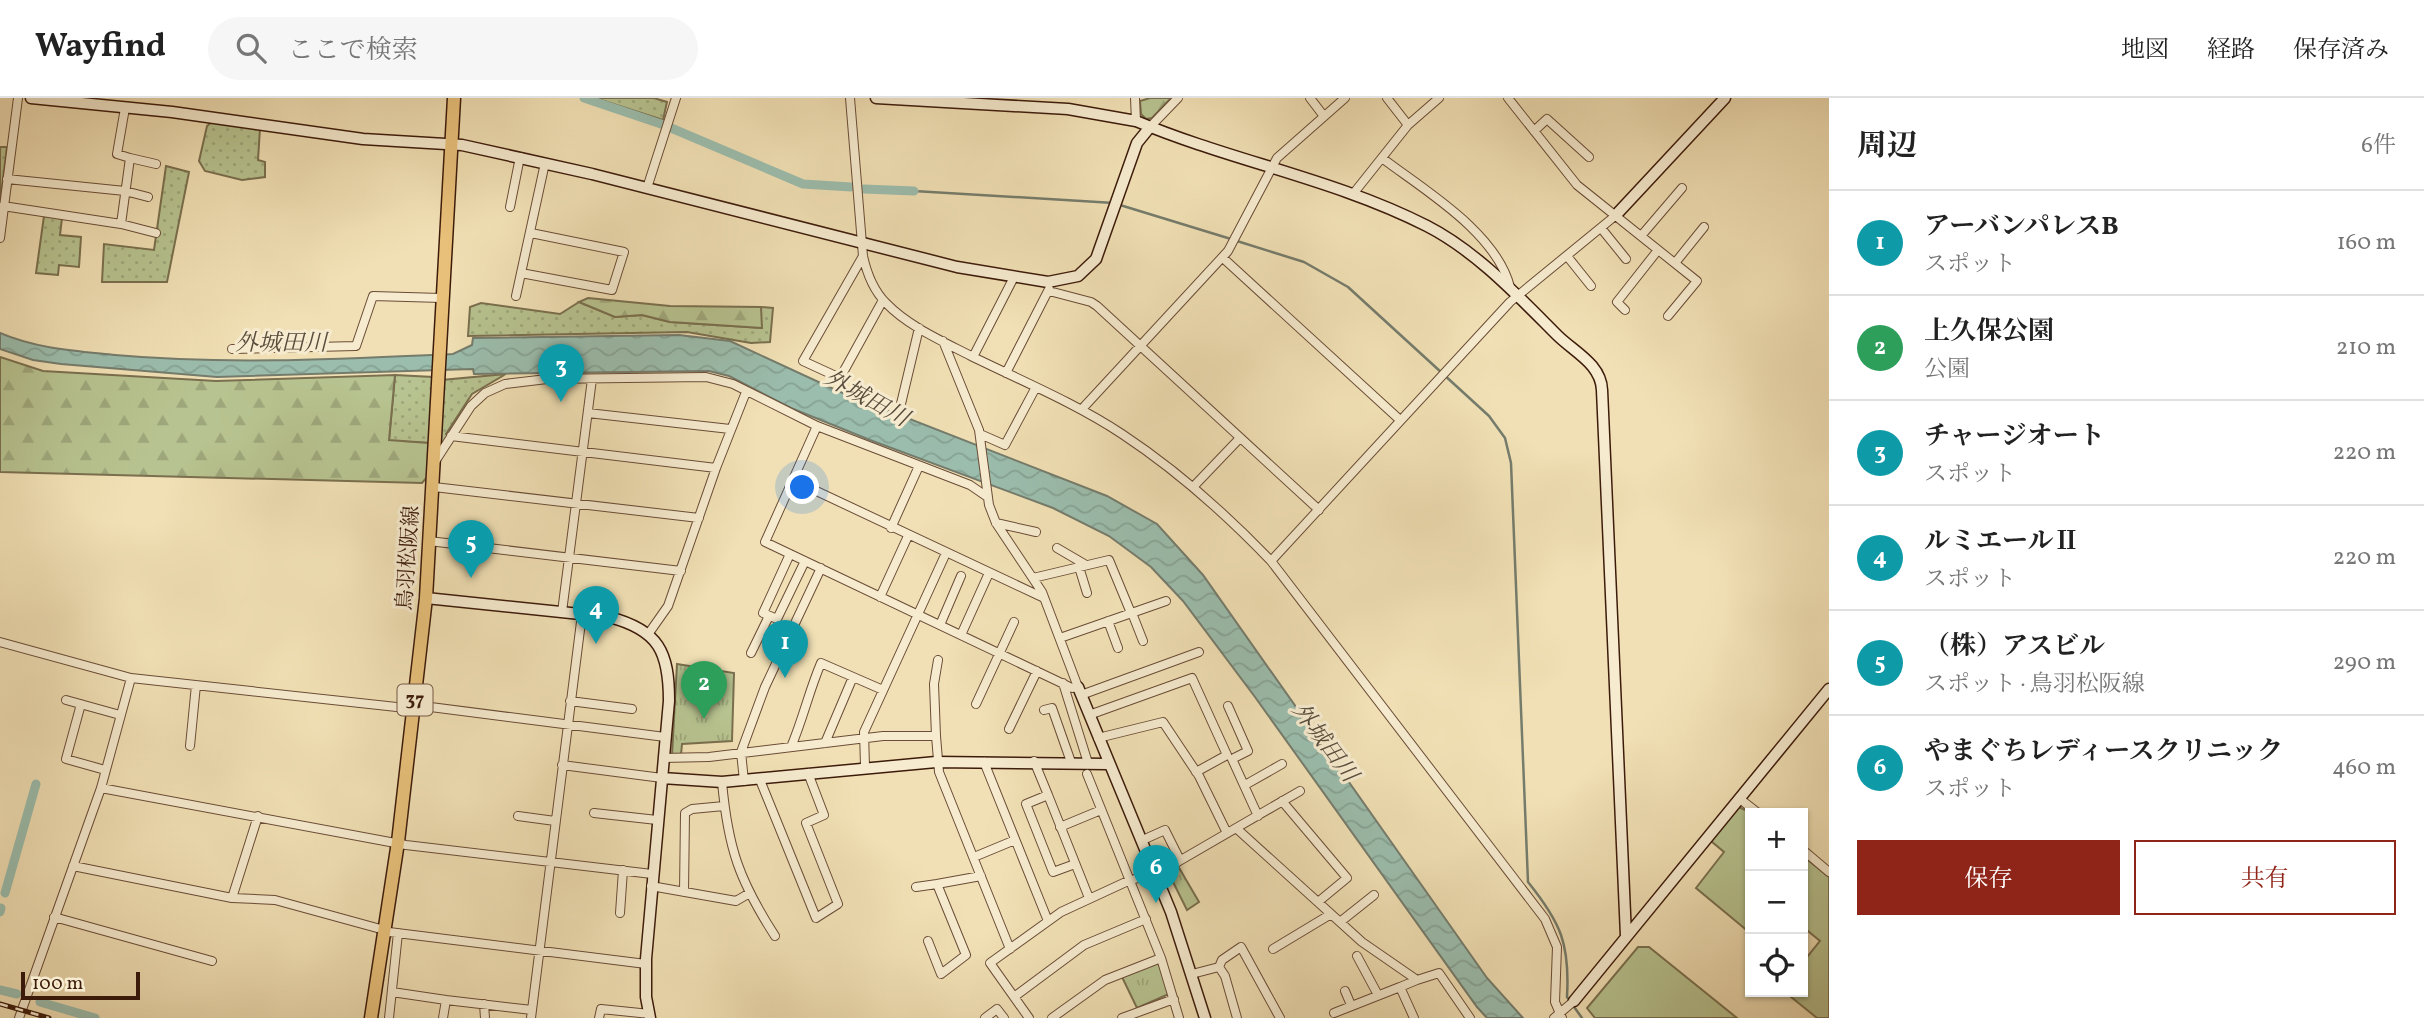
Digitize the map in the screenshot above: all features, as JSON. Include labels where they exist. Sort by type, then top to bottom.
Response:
[{"type":"main road","name":"鳥羽松阪線","points":[[371,1018],[398,842],[426,598],[435,487],[433,463],[441,298],[454,98]]},
{"type":"street","points":[[0,238],[18,98]]},
{"type":"street","points":[[30,98],[363,139],[449,145],[520,158],[1049,287],[1091,302],[1319,510]]},
{"type":"street","points":[[647,188],[676,98]]},
{"type":"street","points":[[850,98],[863,256],[869,280],[883,300],[919,328],[1082,409],[1159,459],[1194,486],[1271,561],[1545,919],[1558,947],[1555,1002],[1558,1016],[1572,1004],[1829,689]]},
{"type":"street","points":[[876,98],[1068,108],[1136,121],[1353,194],[1443,236],[1514,293],[1598,371],[1602,379],[1626,936]]},
{"type":"street","points":[[1135,98],[1136,121]]},
{"type":"street","points":[[1006,373],[1049,287],[1069,281],[1089,268],[1101,249],[1139,138],[1178,98]]},
{"type":"street","points":[[1310,98],[1323,115]]},
{"type":"street","points":[[1082,409],[1223,258],[1272,167],[1295,139],[1345,98]]},
{"type":"street","points":[[1387,98],[1408,125]]},
{"type":"street","points":[[1353,194],[1408,125],[1439,98]]},
{"type":"street","points":[[1508,98],[1577,185],[1696,281],[1668,316]]},
{"type":"street","points":[[1271,561],[1444,374],[1514,293],[1567,256],[1615,216],[1725,98]]},
{"type":"street","points":[[125,108],[117,154],[156,164]]},
{"type":"street","points":[[1534,131],[1547,119],[1589,157]]},
{"type":"street","points":[[121,224],[130,158]]},
{"type":"street","points":[[510,208],[520,158]]},
{"type":"street","points":[[1382,158],[1462,218],[1500,266],[1514,293]]},
{"type":"street","points":[[516,296],[545,163]]},
{"type":"street","points":[[7,178],[125,191],[148,197]]},
{"type":"street","points":[[1641,236],[1682,188]]},
{"type":"street","points":[[3,206],[121,224],[156,233]]},
{"type":"street","points":[[1675,263],[1704,227]]},
{"type":"street","points":[[1601,228],[1626,259]]},
{"type":"street","points":[[521,273],[612,290],[624,253],[531,233]]},
{"type":"street","points":[[1625,310],[1617,302],[1658,250]]},
{"type":"street","points":[[863,256],[803,361],[840,378],[883,300]]},
{"type":"street","points":[[1567,256],[1591,286]]},
{"type":"street","points":[[1223,258],[1400,420]]},
{"type":"street","points":[[973,356],[1014,277]]},
{"type":"street","points":[[232,349],[355,346],[373,296],[441,298]]},
{"type":"street","points":[[900,408],[919,328]]},
{"type":"street","points":[[943,341],[981,436],[986,493],[996,523],[1044,598],[1108,764],[1155,874],[1192,974],[1205,1018]]},
{"type":"street","points":[[433,463],[471,406],[495,387],[523,380],[706,377],[733,384],[817,426],[986,493]]},
{"type":"street","points":[[562,612],[592,379]]},
{"type":"street","points":[[981,436],[1005,445],[1036,387]]},
{"type":"street","points":[[649,633],[668,606],[746,391]]},
{"type":"street","points":[[587,414],[730,429]]},
{"type":"street","points":[[817,426],[765,541],[1080,691],[1199,652]]},
{"type":"street","points":[[451,436],[716,468]]},
{"type":"street","points":[[1194,486],[1240,439]]},
{"type":"street","points":[[891,528],[919,466]]},
{"type":"street","points":[[793,480],[1044,598]]},
{"type":"street","points":[[435,487],[699,518]]},
{"type":"street","points":[[996,523],[1036,532]]},
{"type":"street","points":[[880,597],[908,536]]},
{"type":"street","points":[[429,541],[681,571]]},
{"type":"street","points":[[1057,548],[1082,566],[1087,593]]},
{"type":"street","points":[[865,766],[862,739],[946,553]]},
{"type":"street","points":[[790,554],[763,613],[769,616],[777,619],[805,561]]},
{"type":"street","points":[[1033,578],[1109,559],[1143,641]]},
{"type":"street","points":[[744,780],[741,752],[765,687],[821,568]]},
{"type":"street","points":[[961,635],[989,573]]},
{"type":"street","points":[[940,625],[961,576]]},
{"type":"street","points":[[426,598],[582,614],[623,621],[649,633],[664,657],[669,676],[646,964],[650,1016],[601,1009],[599,1018]]},
{"type":"street","points":[[1059,638],[1166,601]]},
{"type":"street","points":[[392,992],[484,1004],[532,1014],[582,614]]},
{"type":"street","points":[[751,653],[769,616]]},
{"type":"street","points":[[1108,621],[1118,648]]},
{"type":"street","points":[[976,704],[1014,622]]},
{"type":"street","points":[[0,642],[131,678],[415,707],[665,737]]},
{"type":"street","points":[[938,660],[934,684],[936,762],[1010,949]]},
{"type":"street","points":[[790,747],[808,706],[808,691],[821,663],[884,690]]},
{"type":"street","points":[[1009,729],[1037,671]]},
{"type":"street","points":[[825,743],[853,677]]},
{"type":"street","points":[[19,1018],[101,788],[131,678]]},
{"type":"street","points":[[1089,715],[1192,678],[1227,755],[1196,772]]},
{"type":"street","points":[[1063,683],[1101,810],[1161,958],[1179,1018]]},
{"type":"street","points":[[190,746],[196,685]]},
{"type":"street","points":[[66,700],[120,715]]},
{"type":"street","points":[[570,701],[632,709]]},
{"type":"street","points":[[81,704],[66,759],[105,770]]},
{"type":"street","points":[[1228,706],[1248,751],[1233,759],[1258,816]]},
{"type":"street","points":[[1044,710],[1052,708],[1071,762]]},
{"type":"street","points":[[1098,738],[1163,722],[1196,772],[1227,834]]},
{"type":"street","points":[[663,758],[862,739],[936,736]]},
{"type":"street","points":[[1034,761],[1089,898]]},
{"type":"street","points":[[562,765],[662,778],[722,782],[865,766],[936,762],[1071,762],[1087,768],[1108,764]]},
{"type":"street","points":[[984,762],[1048,921]]},
{"type":"street","points":[[1245,785],[1282,764]]},
{"type":"street","points":[[760,779],[816,918],[838,904],[806,823],[824,815],[808,773]]},
{"type":"street","points":[[722,782],[731,849],[748,894],[775,936]]},
{"type":"street","points":[[101,788],[398,842],[623,870],[684,892],[736,901],[748,894]]},
{"type":"street","points":[[1029,1018],[990,963],[1048,921],[1089,898],[1129,881],[1155,874],[1300,791]]},
{"type":"street","points":[[1048,795],[1026,804],[1039,838],[1053,872],[1075,864]]},
{"type":"street","points":[[1740,799],[1752,808]]},
{"type":"street","points":[[1282,801],[1347,878],[1318,902]]},
{"type":"street","points":[[684,892],[685,813],[692,809],[724,806]]},
{"type":"street","points":[[1060,827],[1101,810]]},
{"type":"street","points":[[593,813],[657,820]]},
{"type":"street","points":[[518,816],[555,821]]},
{"type":"street","points":[[232,898],[258,817]]},
{"type":"street","points":[[1236,828],[1378,956],[1417,980]]},
{"type":"street","points":[[1145,839],[1166,830],[1180,860]]},
{"type":"street","points":[[974,857],[1015,840]]},
{"type":"street","points":[[1808,854],[1829,872]]},
{"type":"street","points":[[73,866],[232,898],[275,900],[377,929]]},
{"type":"street","points":[[620,914],[623,870]]},
{"type":"street","points":[[916,887],[981,876]]},
{"type":"street","points":[[928,941],[941,974],[967,955],[937,884]]},
{"type":"street","points":[[1340,922],[1374,895]]},
{"type":"street","points":[[1273,949],[1331,914]]},
{"type":"street","points":[[54,917],[212,961]]},
{"type":"street","points":[[1014,996],[1084,946],[1146,919]]},
{"type":"street","points":[[389,1018],[394,932],[646,964]]},
{"type":"street","points":[[1219,967],[1222,960],[1241,947],[1279,1018]]},
{"type":"street","points":[[1357,956],[1378,995]]},
{"type":"street","points":[[1052,1018],[1105,980],[1161,958]]},
{"type":"street","points":[[1192,974],[1219,967]]},
{"type":"street","points":[[1219,967],[1225,976],[1237,1018]]},
{"type":"street","points":[[1334,1013],[1438,973],[1470,1018]]},
{"type":"street","points":[[1400,987],[1414,1018]]},
{"type":"street","points":[[1345,991],[1351,1005]]},
{"type":"street","points":[[1122,1018],[1174,999]]},
{"type":"street","points":[[443,1018],[446,1000]]},
{"type":"street","points":[[484,1004],[485,1018]]},
{"type":"street","points":[[985,1018],[997,1009],[1004,1018]]},
{"type":"green space","points":[[595,98],[654,98],[667,102],[663,120]]},
{"type":"green space","points":[[1171,98],[1152,118],[1146,119],[1141,114],[1140,101]]},
{"type":"green space","points":[[213,121],[260,128],[258,160],[265,162],[265,177],[242,180],[205,171],[199,161],[207,126]]},
{"type":"green space","points":[[0,147],[7,147],[0,203]]},
{"type":"green space","points":[[166,166],[189,172],[167,282],[102,282],[104,244],[154,250]]},
{"type":"green space","points":[[44,216],[62,218],[60,235],[81,237],[79,267],[59,265],[58,275],[36,273]]},
{"type":"green space","points":[[588,298],[670,306],[761,307],[762,328],[670,322],[642,315],[615,317],[579,302]]},
{"type":"green space","points":[[579,302],[615,317],[642,315],[670,322],[761,328],[761,307],[773,308],[770,342],[751,343],[687,332],[468,336],[470,307],[481,303],[560,314]]},
{"type":"green space","points":[[0,357],[43,371],[216,381],[395,375],[389,440],[429,443],[428,476],[422,483],[0,472]]},
{"type":"green space","points":[[506,374],[472,394],[439,450],[442,380]]},
{"type":"green space","points":[[395,375],[433,377],[429,443],[389,441]]},
{"type":"green space","points":[[677,664],[734,673],[732,741],[682,744],[681,755],[672,755]]},
{"type":"green space","points":[[1739,807],[1745,810],[1745,929],[1696,888],[1724,852],[1711,841]]},
{"type":"green space","points":[[1808,860],[1829,877],[1829,1018],[1817,1018],[1791,997],[1808,997],[1808,956],[1820,941],[1808,931]]},
{"type":"green space","points":[[1178,866],[1199,902],[1187,910],[1168,872]]},
{"type":"green space","points":[[1638,947],[1649,947],[1737,1018],[1595,1018],[1587,1008]]},
{"type":"green space","points":[[1157,963],[1169,994],[1137,1008],[1122,977]]},
{"type":"water","points":[[0,333],[28,343],[71,350],[200,360],[453,354],[472,345],[473,338],[679,335],[730,341],[838,391],[1107,496],[1157,524],[1203,575],[1487,978],[1523,1018],[1487,1018],[1477,1007],[1183,601],[1151,567],[1109,536],[1053,508],[870,440],[791,408],[729,376],[709,371],[474,374],[473,369],[217,377],[33,360],[0,349]]},
{"type":"waterway","points":[[584,98],[664,125],[803,184],[851,187]]},
{"type":"waterway","points":[[864,189],[914,191]]},
{"type":"waterway","points":[[914,191],[1114,203]]},
{"type":"waterway","points":[[1120,205],[1231,239]]},
{"type":"waterway","points":[[1237,241],[1304,262],[1348,287],[1489,416],[1505,438],[1511,463],[1528,882],[1556,922],[1565,948],[1567,997],[1582,1018]]},
{"type":"waterway","points":[[5,893],[36,784]]},
{"type":"waterway","points":[[0,912],[1,908]]},
{"type":"waterway","points":[[0,990],[17,994]]},
{"type":"waterway","points":[[40,1002],[95,1018]]},
{"type":"railway","points":[[0,1004],[49,1018]]},
{"type":"place","name":"チャージオート","points":[[561,402]]},
{"type":"place","name":"（株）アスビル","points":[[471,578]]},
{"type":"place","name":"ルミエールⅡ","points":[[596,644]]},
{"type":"place","name":"アーバンパレスB","points":[[785,678]]},
{"type":"place","name":"上久保公園","points":[[704,719]]},
{"type":"place","name":"やまぐちレディースクリニック","points":[[1156,903]]},
{"type":"water label","name":"外城田川","points":[[281,344]]},
{"type":"water label","name":"外城田川","points":[[866,399]]},
{"type":"water label","name":"外城田川","points":[[1324,743]]}]
